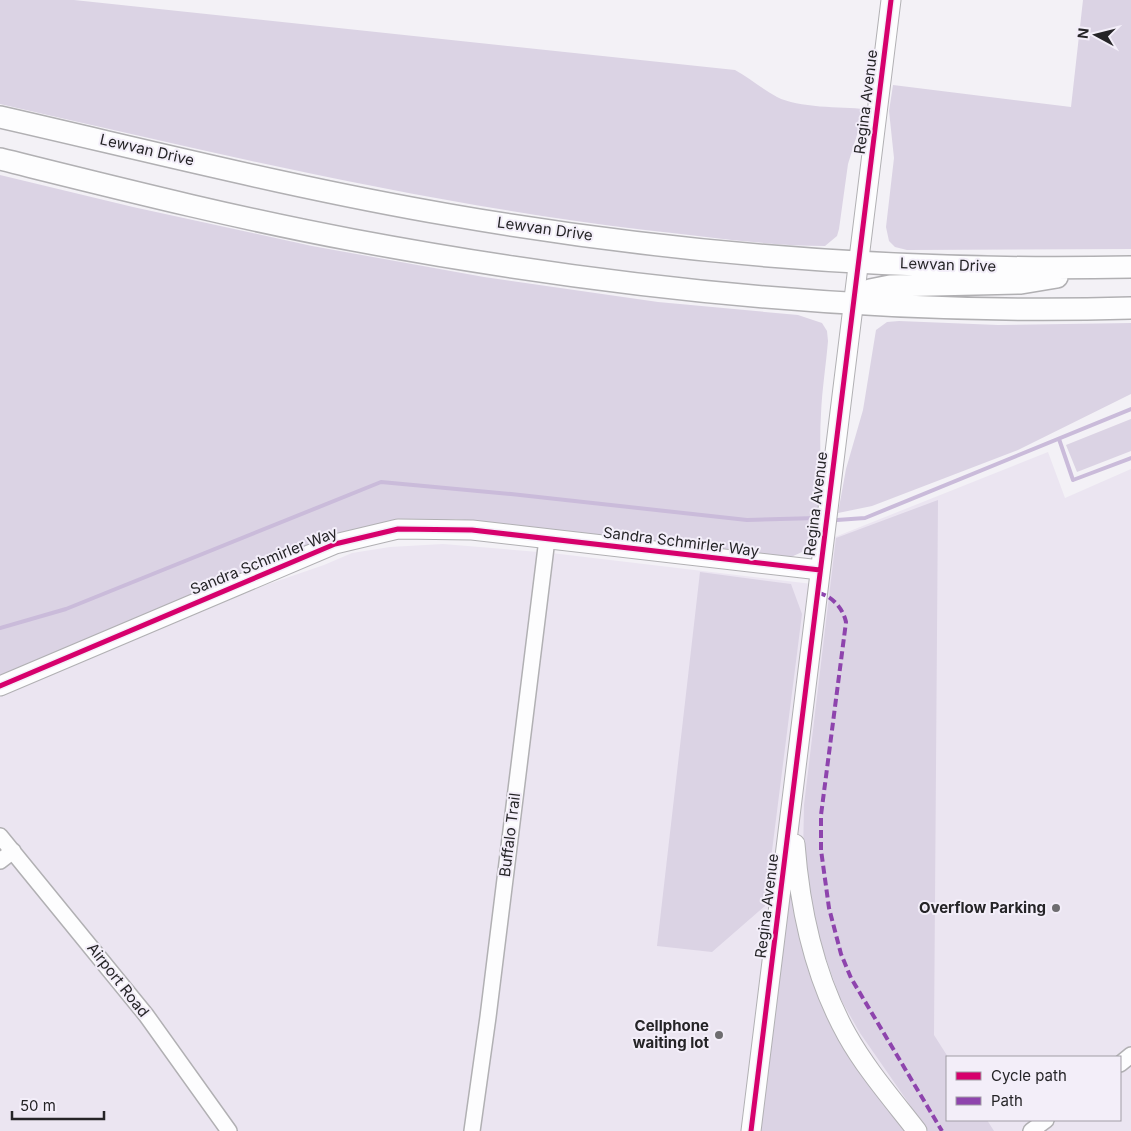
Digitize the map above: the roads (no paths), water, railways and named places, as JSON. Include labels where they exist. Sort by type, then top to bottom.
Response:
[{"type":"main road","name":"Lewvan Drive","points":[[0,116],[272,179],[450,215],[558,232],[711,250],[858,262],[1099,268],[1131,267]]},
{"type":"main road","points":[[0,159],[256,220],[442,256],[613,281],[853,304],[1022,308],[1131,308]]},
{"type":"main road","name":"Lewvan Drive","points":[[853,304],[870,290],[890,286],[1021,283],[1099,268]]},
{"type":"street","name":"Regina Avenue","points":[[751,1131],[891,0]]},
{"type":"street","name":"Sandra Schmirler Way","points":[[0,686],[335,544],[398,529],[472,530],[820,570]]},
{"type":"street","name":"Buffalo Trail","points":[[472,1131],[547,539]]},
{"type":"street","name":"Regina Avenue","points":[[793,803],[802,907],[820,976],[834,1011],[848,1036],[917,1131]]},
{"type":"street","name":"Airport Road","points":[[0,836],[146,1015],[228,1131]]},
{"type":"street","points":[[0,861],[13,851]]},
{"type":"street","points":[[1121,1063],[1131,1055]]},
{"type":"street","points":[[1031,1131],[1045,1121]]},
{"type":"waterway","points":[[837,520],[865,518],[1131,409]]},
{"type":"waterway","points":[[1059,439],[1073,480],[1131,458]]},
{"type":"waterway","points":[[0,628],[66,609],[381,482],[747,520],[817,518]]},
{"type":"place","name":"Overflow Parking","points":[[1056,908]]},
{"type":"place","name":"Cellphone waiting lot","points":[[719,1035]]}]
